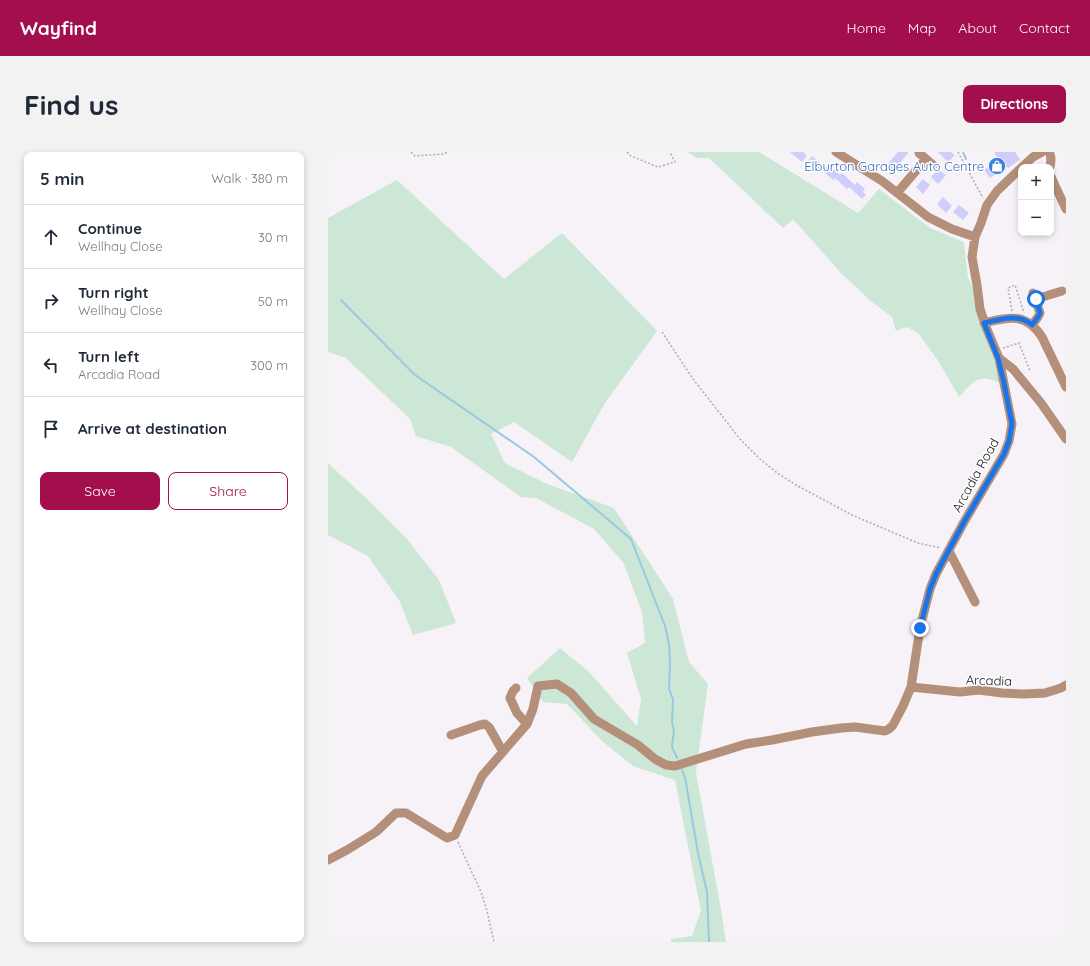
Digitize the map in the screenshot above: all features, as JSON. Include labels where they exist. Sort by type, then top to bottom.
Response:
[{"type":"street","name":"Arcadia Road","points":[[1025,164],[1031,154],[1042,152]]},
{"type":"street","points":[[1049,152],[1051,164]]},
{"type":"street","points":[[839,153],[882,181],[928,217],[952,229],[975,237]]},
{"type":"street","points":[[897,193],[926,159]]},
{"type":"street","name":"Arcadia Road","points":[[527,724],[533,709],[538,686],[557,684],[571,693],[594,719],[638,745],[655,759],[666,765],[675,766],[746,744],[812,732],[855,727],[885,731],[893,725],[911,687],[920,628],[930,589],[936,574],[948,550],[1004,454],[1009,441],[1012,424],[997,355],[980,309],[972,257],[975,237],[987,205],[997,191],[1018,172]]},
{"type":"street","points":[[1054,183],[1066,209]]},
{"type":"street","points":[[1028,323],[1038,317],[1040,313],[1034,296],[1062,291]]},
{"type":"street","points":[[984,323],[1006,318],[1014,318],[1028,323],[1037,329],[1042,336],[1066,387]]},
{"type":"street","points":[[997,355],[1013,370],[1041,403],[1066,439]]},
{"type":"street","points":[[948,550],[975,602]]},
{"type":"street","name":"Arcadia","points":[[911,687],[960,692],[979,690],[1024,694],[1044,693],[1066,685]]},
{"type":"street","points":[[328,860],[348,850],[376,832],[396,813],[406,813],[447,838],[455,835],[482,776],[527,724],[517,713],[510,698],[516,688]]},
{"type":"street","points":[[451,735],[485,724],[489,727],[503,752]]},
{"type":"path","points":[[411,152],[415,156],[444,154],[447,152]]},
{"type":"path","points":[[627,152],[631,156],[658,167],[675,162],[670,152]]},
{"type":"path","points":[[958,152],[987,205]]},
{"type":"path","points":[[1014,318],[1008,288],[1015,285],[1028,323]]},
{"type":"path","points":[[662,332],[693,379],[740,439],[760,459],[776,472],[796,485],[854,516],[918,543],[948,550]]},
{"type":"path","points":[[997,355],[1019,343],[1030,370]]},
{"type":"path","points":[[455,835],[481,892],[494,942]]},
{"type":"green space","points":[[688,152],[759,152],[858,213],[879,189],[930,228],[964,242],[968,278],[975,292],[995,357],[1000,383],[986,379],[977,380],[959,397],[939,362],[918,333],[907,327],[896,331],[892,317],[872,302],[841,273],[793,219],[783,228],[709,158],[696,158]]},
{"type":"green space","points":[[397,180],[504,279],[562,233],[657,331],[605,403],[572,462],[514,422],[491,434],[505,463],[547,484],[614,508],[673,599],[689,662],[708,684],[696,773],[726,942],[671,942],[671,939],[692,936],[701,911],[675,780],[633,766],[602,741],[567,704],[543,702],[527,678],[560,648],[589,672],[637,726],[641,699],[627,653],[645,643],[642,612],[623,562],[594,529],[536,498],[521,497],[451,447],[416,436],[410,419],[346,358],[328,352],[328,218]]},
{"type":"green space","points":[[328,463],[407,539],[439,580],[456,623],[413,635],[399,600],[368,556],[328,535]]},
{"type":"building","points":[[790,152],[803,152],[807,156],[802,162]]},
{"type":"building","points":[[898,152],[909,152],[892,173],[885,167]]},
{"type":"building","points":[[938,152],[951,152],[955,155],[948,162]]},
{"type":"building","name":"Elburton Garages Auto Centre","points":[[994,152],[1015,152],[1020,160],[990,178],[984,170],[999,160]]},
{"type":"building","points":[[812,156],[823,165],[818,171],[807,162]]},
{"type":"building","points":[[828,164],[840,175],[842,173],[855,185],[857,182],[865,189],[863,192],[866,195],[862,199],[849,187],[847,189],[835,178],[833,180],[822,170]]},
{"type":"building","points":[[938,169],[946,175],[938,184],[931,177]]},
{"type":"building","points":[[923,179],[930,185],[923,194],[916,187]]},
{"type":"building","points":[[943,197],[952,206],[946,213],[937,204]]},
{"type":"building","points":[[959,205],[969,213],[963,220],[953,212]]},
{"type":"waterway","points":[[963,152],[966,159]]},
{"type":"waterway","points":[[341,300],[415,375],[534,457],[631,539],[665,626],[669,644],[669,689],[673,699],[672,723],[674,730],[672,747],[677,758]]},
{"type":"waterway","points":[[682,770],[685,777],[698,853],[707,892],[709,942]]},
{"type":"place","name":"Elburton Garages Auto Centre","points":[[997,166]]},
{"type":"route","points":[[920,628],[930,589],[943,558],[1004,454],[1009,441],[1012,424],[1004,383],[998,358],[984,323],[1006,318],[1017,318],[1029,322],[1032,325],[1040,313],[1036,299]]}]
